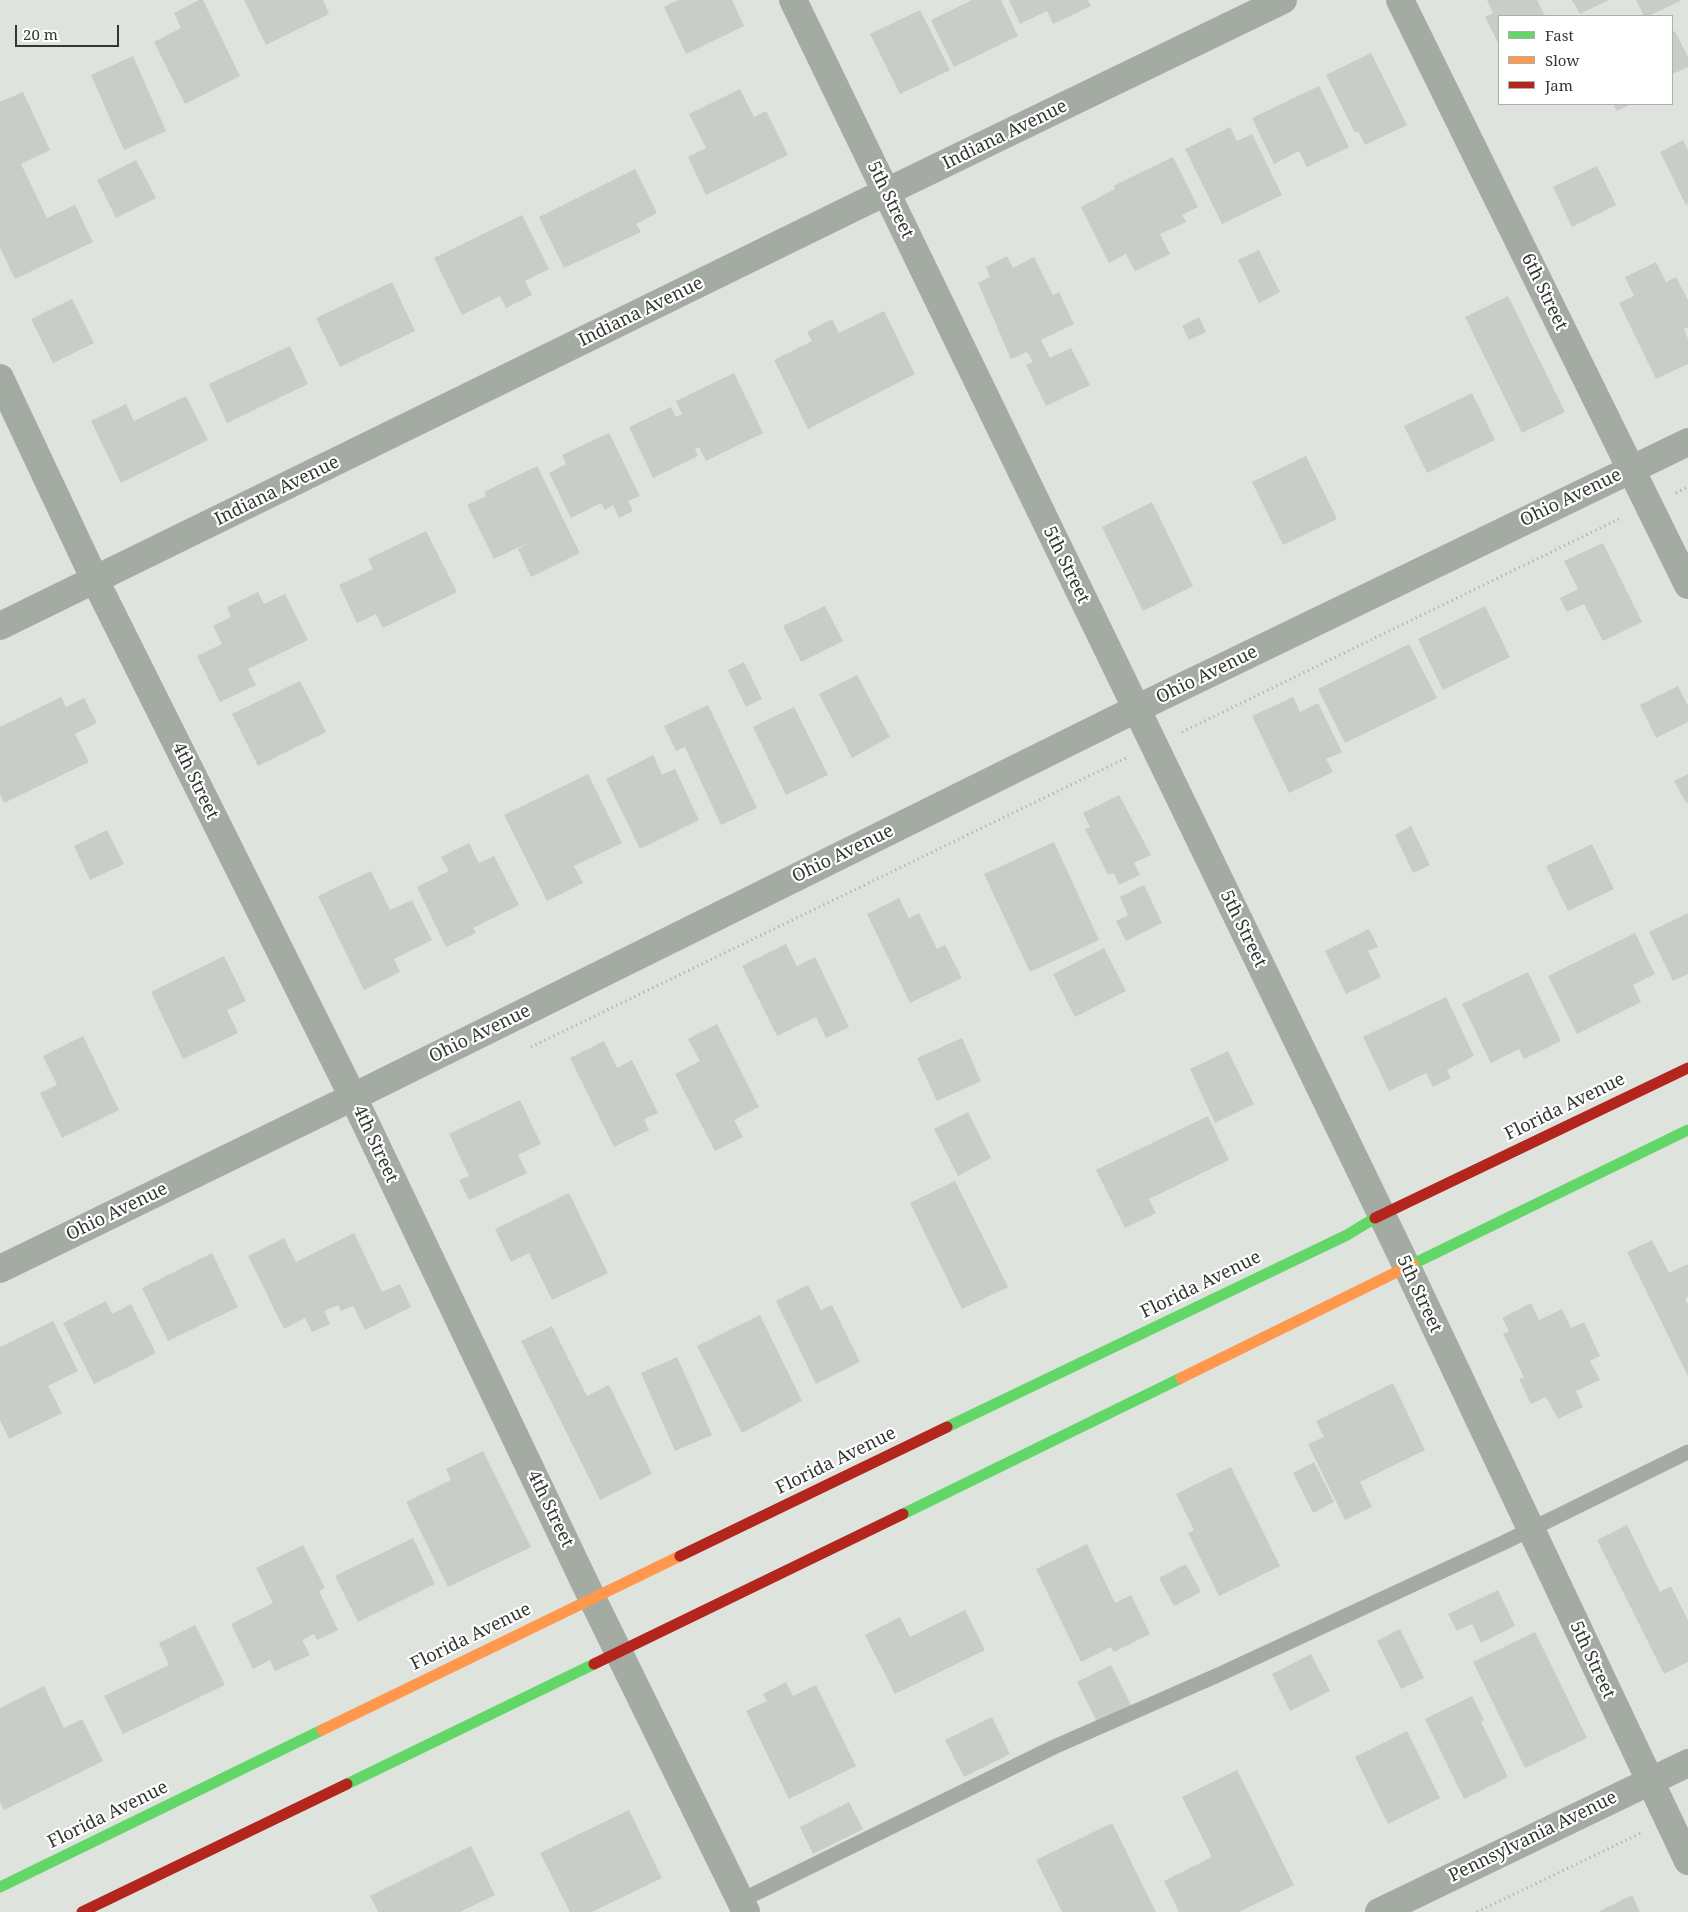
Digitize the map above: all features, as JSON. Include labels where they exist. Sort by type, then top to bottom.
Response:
[{"type":"main road","name":"Florida Avenue","points":[[0,1887],[592,1598],[1338,1239],[1381,1215],[1688,1068]]},
{"type":"main road","points":[[82,1912],[620,1652],[1688,1130]]},
{"type":"street","name":"5th Street","points":[[793,0],[1381,1215],[1688,1860]]},
{"type":"street","name":"Indiana Avenue","points":[[0,626],[886,192],[1283,0]]},
{"type":"street","name":"6th Street","points":[[1400,0],[1688,585]]},
{"type":"street","name":"4th Street","points":[[0,378],[95,580],[352,1097],[592,1598],[743,1906]]},
{"type":"street","name":"Ohio Avenue","points":[[0,1269],[1136,709],[1688,442]]},
{"type":"street","name":"Pennsylvania Avenue","points":[[1378,1912],[1688,1763]]},
{"type":"lane","points":[[743,1906],[1054,1747],[1218,1675],[1531,1530],[1688,1452]]},
{"type":"path","points":[[528,1049],[1128,757],[1155,746],[1624,516]]},
{"type":"path","points":[[1477,1912],[1640,1834],[1668,1818]]},
{"type":"building","points":[[199,0],[203,0],[240,76],[185,104],[154,42],[181,28],[174,13]]},
{"type":"building","points":[[244,0],[323,0],[329,14],[266,45]]},
{"type":"building","points":[[678,0],[732,0],[744,26],[686,54],[664,7]]},
{"type":"building","points":[[972,0],[1001,0],[1018,36],[954,67],[931,20]]},
{"type":"building","points":[[1009,0],[1088,0],[1091,6],[1053,24],[1047,11],[1020,24]]},
{"type":"building","points":[[1487,0],[1537,0],[1544,15],[1498,15],[1498,43],[1485,17],[1493,13]]},
{"type":"building","points":[[1572,0],[1609,0],[1580,14]]},
{"type":"building","points":[[1636,0],[1682,0],[1651,15],[1644,15]]},
{"type":"building","points":[[920,10],[950,70],[900,94],[870,34]]},
{"type":"building","points":[[1675,31],[1688,57],[1688,67],[1673,74],[1673,32]]},
{"type":"building","points":[[1371,53],[1407,125],[1365,145],[1358,131],[1355,133],[1326,75]]},
{"type":"building","points":[[133,56],[166,131],[124,150],[91,75]]},
{"type":"building","points":[[1319,86],[1349,147],[1307,167],[1299,151],[1274,164],[1252,118]]},
{"type":"building","points":[[740,89],[754,117],[766,111],[788,155],[706,195],[688,157],[706,148],[689,114]]},
{"type":"building","points":[[23,92],[50,150],[21,164],[47,218],[75,205],[93,242],[15,279],[0,248],[0,102]]},
{"type":"building","points":[[1614,105],[1629,105],[1617,111]]},
{"type":"building","points":[[1230,127],[1237,141],[1252,134],[1282,195],[1222,224],[1185,149]]},
{"type":"building","points":[[1683,140],[1688,150],[1688,203],[1686,205],[1660,152]]},
{"type":"building","points":[[1173,157],[1198,207],[1182,215],[1186,222],[1160,234],[1170,254],[1135,271],[1126,254],[1109,263],[1081,207],[1115,189],[1113,186]]},
{"type":"building","points":[[136,160],[156,198],[116,218],[97,180]]},
{"type":"building","points":[[1597,166],[1616,205],[1572,227],[1553,187]]},
{"type":"building","points":[[635,169],[657,213],[636,224],[641,232],[564,268],[539,217]]},
{"type":"building","points":[[522,215],[549,269],[525,281],[532,295],[506,308],[500,296],[462,315],[434,258]]},
{"type":"building","points":[[1259,250],[1280,292],[1259,303],[1238,260]]},
{"type":"building","points":[[1007,256],[1013,268],[1034,257],[1053,295],[1059,292],[1074,324],[1041,340],[1050,358],[1071,348],[1090,385],[1046,406],[1026,365],[1033,362],[1027,352],[1011,359],[978,283],[990,277],[986,267]]},
{"type":"building","points":[[1656,262],[1666,282],[1676,277],[1688,300],[1688,327],[1684,329],[1688,339],[1688,364],[1656,379],[1619,303],[1634,296],[1625,277]]},
{"type":"building","points":[[392,282],[415,331],[340,367],[316,318]]},
{"type":"building","points":[[1508,296],[1565,412],[1522,433],[1465,317]]},
{"type":"building","points":[[72,299],[94,343],[53,363],[31,319]]},
{"type":"building","points":[[884,311],[915,374],[808,429],[774,360],[812,341],[807,332],[832,319],[839,333]]},
{"type":"building","points":[[1199,317],[1206,332],[1189,340],[1182,326]]},
{"type":"building","points":[[290,346],[308,384],[227,423],[209,384]]},
{"type":"building","points":[[734,373],[763,433],[706,461],[699,447],[695,449],[698,456],[653,478],[629,427],[671,407],[676,417],[682,414],[676,401]]},
{"type":"building","points":[[1472,393],[1495,440],[1427,473],[1404,426]]},
{"type":"building","points":[[186,396],[208,440],[121,483],[91,421],[126,404],[134,421]]},
{"type":"building","points":[[609,433],[640,496],[628,501],[633,511],[619,518],[613,505],[605,510],[601,503],[571,518],[549,473],[566,464],[562,455]]},
{"type":"building","points":[[1306,456],[1337,519],[1283,545],[1252,482]]},
{"type":"building","points":[[537,466],[580,553],[531,577],[518,549],[532,541],[494,559],[467,505],[486,496],[484,492]]},
{"type":"building","points":[[1152,502],[1193,586],[1143,611],[1102,527]]},
{"type":"building","points":[[426,531],[457,592],[383,628],[376,614],[357,623],[339,585],[373,569],[368,559]]},
{"type":"building","points":[[1603,543],[1642,622],[1603,641],[1584,604],[1567,612],[1560,598],[1578,589],[1564,561]]},
{"type":"building","points":[[258,592],[264,604],[285,594],[308,640],[248,669],[256,685],[220,702],[197,656],[222,644],[213,626],[231,617],[227,607]]},
{"type":"building","points":[[825,606],[843,641],[801,662],[783,626]]},
{"type":"building","points":[[1485,606],[1510,657],[1443,690],[1418,639]]},
{"type":"building","points":[[1409,644],[1437,698],[1345,743],[1318,689]]},
{"type":"building","points":[[744,662],[762,699],[746,707],[728,670]]},
{"type":"building","points":[[857,675],[890,737],[852,758],[819,694]]},
{"type":"building","points":[[300,681],[326,732],[258,766],[232,714]]},
{"type":"building","points":[[1678,686],[1688,706],[1688,722],[1656,738],[1640,705]]},
{"type":"building","points":[[61,697],[66,707],[84,698],[97,723],[75,734],[89,762],[4,803],[0,794],[0,727]]},
{"type":"building","points":[[1293,697],[1300,712],[1318,703],[1342,752],[1326,759],[1333,772],[1289,793],[1252,716]]},
{"type":"building","points":[[708,705],[757,808],[721,825],[685,747],[676,751],[664,726]]},
{"type":"building","points":[[794,707],[828,775],[786,795],[753,727]]},
{"type":"building","points":[[653,755],[662,775],[675,769],[699,820],[640,849],[606,779]]},
{"type":"building","points":[[588,774],[622,843],[574,866],[583,883],[547,901],[504,815]]},
{"type":"building","points":[[1688,774],[1688,802],[1686,803],[1674,781]]},
{"type":"building","points":[[1119,795],[1151,855],[1134,863],[1140,875],[1119,885],[1114,873],[1108,875],[1085,829],[1090,827],[1083,813]]},
{"type":"building","points":[[1411,826],[1430,865],[1413,873],[1395,835]]},
{"type":"building","points":[[107,830],[124,864],[90,880],[74,846]]},
{"type":"building","points":[[1054,842],[1099,940],[1030,972],[984,874]]},
{"type":"building","points":[[469,843],[479,863],[494,856],[519,905],[473,928],[476,933],[446,947],[417,887],[449,871],[441,857]]},
{"type":"building","points":[[1592,844],[1614,889],[1568,911],[1546,866]]},
{"type":"building","points":[[371,871],[390,910],[412,900],[432,940],[394,959],[400,972],[364,990],[318,896]]},
{"type":"building","points":[[1144,885],[1162,923],[1126,941],[1116,921],[1128,915],[1120,897]]},
{"type":"building","points":[[899,898],[909,918],[919,913],[937,949],[945,945],[962,978],[910,1003],[867,914]]},
{"type":"building","points":[[1688,913],[1688,974],[1673,981],[1649,932]]},
{"type":"building","points":[[1369,929],[1378,947],[1368,951],[1381,977],[1346,994],[1325,951]]},
{"type":"building","points":[[1635,933],[1655,974],[1633,985],[1641,1002],[1577,1034],[1548,976]]},
{"type":"building","points":[[786,944],[797,966],[815,957],[849,1027],[826,1038],[816,1017],[777,1036],[742,966]]},
{"type":"building","points":[[1104,948],[1126,991],[1075,1017],[1053,974]]},
{"type":"building","points":[[224,956],[246,1001],[227,1010],[238,1033],[183,1059],[151,992]]},
{"type":"building","points":[[1528,972],[1561,1041],[1524,1059],[1519,1049],[1491,1063],[1462,1004]]},
{"type":"building","points":[[1446,997],[1474,1056],[1447,1070],[1451,1078],[1433,1087],[1426,1073],[1389,1091],[1363,1037]]},
{"type":"building","points":[[717,1024],[759,1107],[734,1120],[743,1137],[715,1151],[675,1074],[700,1061],[688,1039]]},
{"type":"building","points":[[83,1036],[119,1110],[62,1138],[40,1093],[57,1085],[43,1056]]},
{"type":"building","points":[[962,1038],[981,1081],[937,1101],[917,1058]]},
{"type":"building","points":[[604,1041],[617,1068],[632,1060],[658,1113],[644,1119],[649,1130],[614,1147],[570,1058]]},
{"type":"building","points":[[1228,1051],[1254,1104],[1215,1123],[1190,1069]]},
{"type":"building","points":[[520,1100],[541,1144],[518,1155],[527,1173],[469,1200],[459,1180],[469,1176],[449,1134]]},
{"type":"building","points":[[968,1112],[991,1158],[958,1176],[934,1129]]},
{"type":"building","points":[[1208,1116],[1229,1160],[1149,1199],[1156,1213],[1125,1228],[1096,1170]]},
{"type":"building","points":[[955,1181],[1008,1287],[962,1309],[910,1203]]},
{"type":"building","points":[[569,1193],[608,1273],[552,1300],[529,1253],[511,1262],[495,1229]]},
{"type":"building","points":[[354,1233],[382,1292],[400,1284],[411,1307],[365,1330],[353,1306],[341,1311],[338,1305],[324,1311],[330,1324],[312,1332],[305,1318],[284,1329],[248,1256],[284,1238],[296,1262]]},
{"type":"building","points":[[1652,1240],[1669,1273],[1688,1264],[1688,1297],[1685,1299],[1688,1304],[1688,1376],[1627,1252]]},
{"type":"building","points":[[212,1253],[238,1307],[168,1341],[142,1288]]},
{"type":"building","points":[[808,1285],[821,1310],[832,1305],[860,1362],[816,1384],[776,1301]]},
{"type":"building","points":[[106,1301],[112,1314],[131,1304],[156,1353],[94,1384],[63,1323]]},
{"type":"building","points":[[1531,1303],[1539,1320],[1562,1309],[1571,1328],[1584,1322],[1600,1356],[1590,1361],[1600,1380],[1576,1391],[1583,1407],[1558,1419],[1546,1397],[1531,1404],[1519,1379],[1524,1377],[1503,1334],[1509,1331],[1502,1318]]},
{"type":"building","points":[[760,1315],[802,1401],[742,1433],[697,1346]]},
{"type":"building","points":[[53,1321],[78,1371],[48,1386],[62,1413],[9,1439],[0,1420],[0,1347]]},
{"type":"building","points":[[552,1326],[587,1396],[609,1385],[652,1474],[600,1500],[521,1341]]},
{"type":"building","points":[[677,1357],[712,1435],[675,1451],[641,1373]]},
{"type":"building","points":[[1393,1383],[1425,1450],[1360,1482],[1372,1507],[1345,1520],[1308,1444],[1324,1437],[1316,1421]]},
{"type":"building","points":[[483,1451],[531,1547],[448,1587],[406,1502],[451,1480],[446,1469]]},
{"type":"building","points":[[1314,1462],[1334,1502],[1313,1513],[1293,1473]]},
{"type":"building","points":[[1231,1467],[1280,1566],[1219,1596],[1188,1533],[1194,1530],[1176,1494]]},
{"type":"building","points":[[1627,1525],[1660,1592],[1671,1586],[1688,1620],[1688,1662],[1664,1674],[1597,1540]]},
{"type":"building","points":[[413,1538],[435,1584],[358,1622],[335,1576]]},
{"type":"building","points":[[1087,1544],[1115,1603],[1131,1595],[1150,1634],[1114,1652],[1111,1647],[1081,1662],[1036,1569]]},
{"type":"building","points":[[303,1545],[325,1588],[319,1591],[338,1630],[317,1640],[314,1634],[302,1640],[310,1655],[275,1671],[270,1660],[253,1669],[231,1624],[273,1603],[256,1568]]},
{"type":"building","points":[[1186,1564],[1201,1592],[1174,1606],[1159,1578]]},
{"type":"building","points":[[1498,1590],[1515,1626],[1481,1643],[1472,1624],[1457,1631],[1448,1614]]},
{"type":"building","points":[[965,1610],[985,1650],[895,1694],[865,1635],[900,1617],[910,1637]]},
{"type":"building","points":[[195,1625],[225,1685],[123,1734],[104,1696],[169,1665],[159,1643]]},
{"type":"building","points":[[1400,1629],[1424,1678],[1401,1689],[1377,1641]]},
{"type":"building","points":[[1535,1632],[1587,1738],[1525,1768],[1473,1662]]},
{"type":"building","points":[[1311,1654],[1330,1691],[1290,1711],[1272,1674]]},
{"type":"building","points":[[1111,1665],[1131,1705],[1097,1722],[1077,1682]]},
{"type":"building","points":[[786,1682],[793,1696],[816,1685],[856,1766],[789,1799],[746,1711],[767,1701],[763,1694]]},
{"type":"building","points":[[44,1686],[64,1728],[82,1719],[103,1761],[4,1810],[0,1802],[0,1708]]},
{"type":"building","points":[[1472,1696],[1484,1720],[1481,1722],[1508,1777],[1464,1799],[1425,1719]]},
{"type":"building","points":[[992,1717],[1010,1754],[964,1777],[945,1740]]},
{"type":"building","points":[[1407,1731],[1440,1798],[1388,1824],[1355,1757]]},
{"type":"building","points":[[1237,1770],[1294,1885],[1239,1912],[1179,1912],[1164,1881],[1212,1857],[1182,1797]]},
{"type":"building","points":[[849,1802],[863,1829],[813,1854],[800,1827]]},
{"type":"building","points":[[629,1810],[662,1878],[592,1912],[570,1912],[540,1853]]},
{"type":"building","points":[[1112,1823],[1156,1912],[1062,1912],[1036,1860]]},
{"type":"building","points":[[471,1846],[495,1895],[460,1912],[378,1912],[370,1896]]},
{"type":"building","points":[[1632,1895],[1640,1912],[1598,1912]]},
{"type":"traffic: fast","points":[[1413,1264],[1688,1130]]},
{"type":"traffic: fast","points":[[947,1427],[1347,1235],[1375,1218]]},
{"type":"traffic: fast","points":[[903,1514],[1181,1378]]},
{"type":"traffic: fast","points":[[347,1784],[594,1664]]},
{"type":"traffic: fast","points":[[0,1887],[322,1730]]},
{"type":"traffic: slow","points":[[1181,1378],[1413,1264]]},
{"type":"traffic: slow","points":[[322,1730],[680,1556]]},
{"type":"traffic: jam","points":[[1375,1218],[1688,1068]]},
{"type":"traffic: jam","points":[[680,1556],[947,1427]]},
{"type":"traffic: jam","points":[[594,1664],[903,1514]]},
{"type":"traffic: jam","points":[[82,1912],[347,1784]]}]
